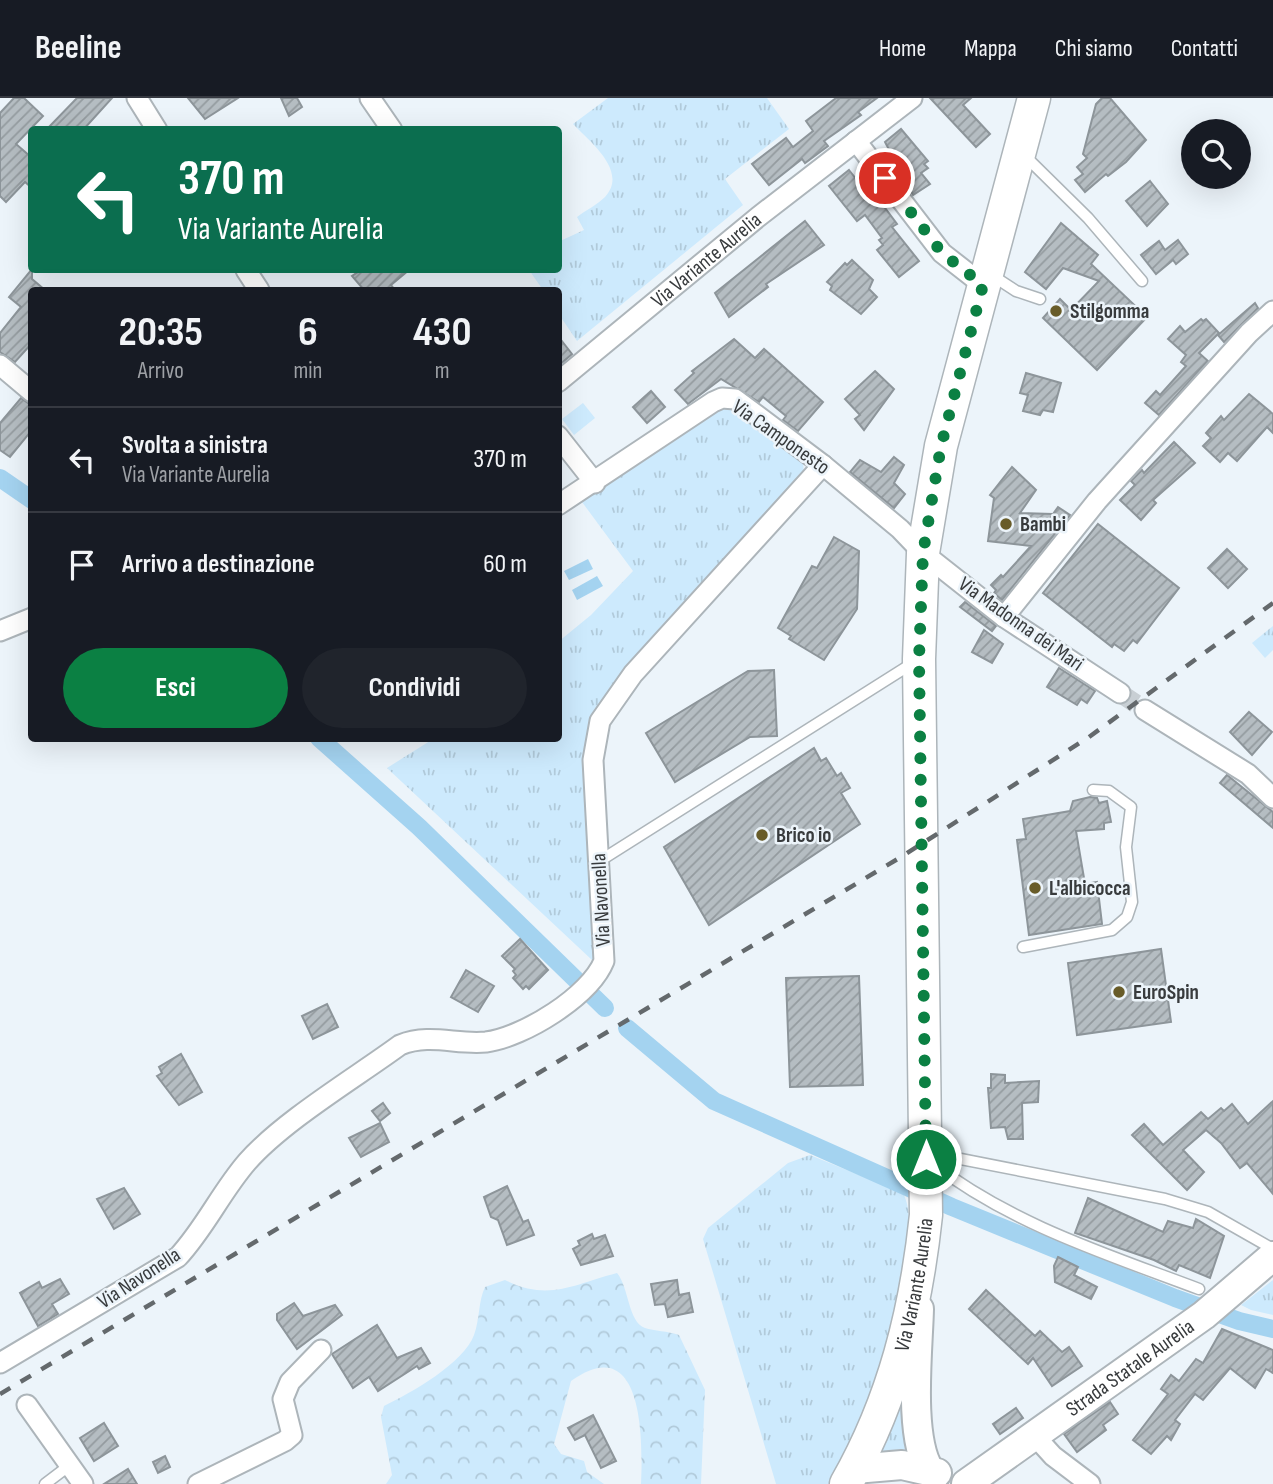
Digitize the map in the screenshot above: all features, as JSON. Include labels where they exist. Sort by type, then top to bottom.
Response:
[{"type":"main road","name":"Via Variante Aurelia","points":[[852,1478],[891,1385],[907,1336],[920,1275],[926,1215],[919,659],[923,553],[941,446],[1034,98]]},
{"type":"main road","name":"Strada Statale Aurelia","points":[[852,1478],[902,1465],[974,1478],[1273,1256]]},
{"type":"main road","points":[[920,1275],[918,1436],[921,1458],[929,1471]]},
{"type":"street","points":[[137,98],[154,126]]},
{"type":"street","points":[[370,98],[389,126]]},
{"type":"street","name":"Via Variante Aurelia","points":[[562,379],[758,217],[912,98]]},
{"type":"street","points":[[856,141],[942,253],[985,278]]},
{"type":"street","points":[[1004,617],[1097,501],[1249,333],[1273,311]]},
{"type":"street","points":[[0,365],[28,389]]},
{"type":"street","name":"Via Camponesto","points":[[562,503],[722,398],[735,400],[823,465],[900,529],[923,553]]},
{"type":"street","points":[[562,441],[595,483]]},
{"type":"street","name":"Via Navonella","points":[[0,1363],[178,1257],[192,1242],[247,1162],[280,1133],[400,1045],[416,1038],[484,1042],[505,1038],[525,1030],[598,977],[604,961],[593,760],[600,722],[633,674],[823,465]]},
{"type":"street","name":"Via Madonna dei Mari","points":[[923,553],[1004,617],[1120,693]]},
{"type":"street","points":[[0,631],[28,620]]},
{"type":"street","points":[[1145,710],[1248,774],[1273,798]]},
{"type":"street","points":[[198,1484],[292,1435],[283,1399],[290,1382],[321,1350]]},
{"type":"street","points":[[27,1405],[83,1484]]},
{"type":"street","points":[[1034,1435],[1053,1456],[1090,1484]]},
{"type":"lane","points":[[1019,151],[1088,219],[1142,281]]},
{"type":"lane","points":[[985,278],[1040,299]]},
{"type":"lane","points":[[598,862],[919,659]]},
{"type":"lane","points":[[1023,947],[1112,930],[1127,917],[1132,902],[1126,848],[1131,807],[1109,790],[1093,790]]},
{"type":"lane","points":[[926,1162],[1166,1199],[1208,1212],[1273,1250]]},
{"type":"lane","points":[[926,1162],[967,1190],[1010,1214],[1207,1303]]},
{"type":"lane","points":[[45,1484],[70,1465]]},
{"type":"green space","points":[[608,98],[767,98],[789,129],[725,179],[743,205],[577,341],[562,319],[562,287],[541,287],[531,273],[562,273],[562,240],[584,230],[577,217],[602,200],[611,187],[610,167],[604,157],[573,124]]},
{"type":"green space","points":[[583,403],[595,418],[574,435],[562,419]]},
{"type":"green space","points":[[720,407],[740,412],[803,459],[804,478],[612,687],[591,717],[583,774],[595,960],[387,768],[428,742],[562,742],[562,639],[591,615],[633,571],[582,502]]},
{"type":"green space","points":[[1273,626],[1273,650],[1265,658],[1252,643]]},
{"type":"green space","points":[[810,1155],[903,1193],[908,1212],[906,1267],[892,1330],[875,1386],[864,1416],[831,1484],[776,1484],[703,1239],[708,1228],[788,1163]]},
{"type":"green space","points":[[617,1273],[635,1319],[645,1328],[679,1335],[705,1390],[701,1484],[641,1484],[641,1442],[634,1397],[626,1379],[613,1369],[595,1369],[571,1381],[554,1444],[561,1454],[584,1461],[587,1472],[604,1484],[386,1484],[392,1475],[381,1417],[384,1406],[422,1385],[460,1356],[474,1335],[485,1287],[505,1280],[535,1290],[561,1289]]},
{"type":"green space","points":[[1273,1280],[1273,1315],[1241,1305]]},
{"type":"green space","points":[[909,1382],[904,1403],[905,1453],[879,1455]]},
{"type":"shaded area","points":[[588,559],[593,569],[569,580],[564,571]]},
{"type":"shaded area","points":[[597,576],[603,586],[577,600],[572,590]]},
{"type":"building","points":[[14,98],[24,98],[43,116],[33,126],[28,126],[28,132],[16,144],[28,154],[28,185],[25,182],[6,202],[0,196],[0,113]]},
{"type":"building","points":[[77,98],[112,98],[87,126],[50,126]]},
{"type":"building","points":[[188,98],[238,98],[205,119]]},
{"type":"building","points":[[281,98],[297,98],[302,107],[289,116]]},
{"type":"building","points":[[836,98],[877,98],[858,112],[861,115],[824,141],[828,146],[805,163],[802,159],[769,185],[752,164],[786,138],[793,147],[813,131],[806,121]]},
{"type":"building","points":[[930,98],[971,98],[963,105],[990,134],[976,147]]},
{"type":"building","points":[[1102,98],[1110,98],[1146,140],[1126,162],[1108,176],[1106,174],[1085,192],[1075,180],[1083,174],[1077,167],[1087,158],[1083,154],[1096,104]]},
{"type":"building","points":[[901,129],[928,161],[924,164],[928,168],[921,173],[930,184],[913,195],[885,142]]},
{"type":"building","points":[[849,170],[875,203],[879,200],[897,224],[892,227],[919,261],[899,277],[877,250],[883,245],[879,240],[882,238],[865,215],[857,221],[829,186]]},
{"type":"building","points":[[1150,181],[1168,204],[1147,226],[1126,201]]},
{"type":"building","points":[[805,221],[824,245],[766,284],[768,287],[729,317],[715,293]]},
{"type":"building","points":[[1061,223],[1098,255],[1091,264],[1147,317],[1097,370],[1043,318],[1060,299],[1071,310],[1099,281],[1063,268],[1046,289],[1025,272]]},
{"type":"building","points":[[1178,240],[1188,254],[1176,264],[1173,260],[1156,274],[1141,255],[1159,241],[1165,250]]},
{"type":"building","points":[[852,260],[873,280],[869,289],[877,297],[861,314],[830,290],[832,286],[827,282],[845,263],[847,265]]},
{"type":"building","points":[[29,273],[32,273],[32,279],[41,287],[28,287],[28,347],[15,362],[0,352],[0,333],[21,307],[9,297]]},
{"type":"building","points":[[356,273],[405,273],[391,285],[393,287],[361,287],[352,276]]},
{"type":"building","points":[[1255,303],[1258,308],[1224,342],[1218,335]]},
{"type":"building","points":[[1201,319],[1206,319],[1219,333],[1199,353],[1208,361],[1159,415],[1145,403],[1156,391],[1160,395],[1186,366],[1181,362],[1186,355],[1168,339],[1180,326],[1185,332]]},
{"type":"building","points":[[734,339],[755,358],[764,349],[823,402],[798,431],[783,420],[786,416],[763,397],[759,402],[721,379],[688,404],[675,390],[694,373],[692,371]]},
{"type":"building","points":[[562,341],[572,354],[562,363]]},
{"type":"building","points":[[875,371],[894,389],[864,430],[855,419],[860,415],[845,399]]},
{"type":"building","points":[[1026,373],[1061,383],[1053,412],[1043,410],[1040,415],[1023,411],[1028,395],[1020,393]]},
{"type":"building","points":[[651,391],[665,407],[647,423],[633,407]]},
{"type":"building","points":[[1249,394],[1273,414],[1273,433],[1267,427],[1237,461],[1228,453],[1220,462],[1203,446],[1211,438],[1206,433],[1221,416],[1224,420]]},
{"type":"building","points":[[21,398],[28,403],[28,435],[10,457],[0,450],[0,423]]},
{"type":"building","points":[[1174,442],[1195,463],[1153,500],[1156,503],[1141,520],[1120,500],[1135,485],[1131,481],[1142,470],[1144,473]]},
{"type":"building","points":[[894,457],[904,465],[894,483],[905,494],[894,508],[850,472],[860,460],[881,472]]},
{"type":"building","points":[[1012,467],[1036,490],[1020,513],[1053,514],[1058,507],[1070,515],[1002,600],[994,593],[996,590],[991,585],[1001,575],[1003,577],[1031,546],[988,541],[994,498],[990,495]]},
{"type":"building","points":[[1098,524],[1179,588],[1137,643],[1133,640],[1124,651],[1114,644],[1112,647],[1043,593]]},
{"type":"building","points":[[834,537],[859,551],[857,609],[824,660],[789,639],[791,636],[778,628],[812,566],[817,568]]},
{"type":"building","points":[[1227,549],[1247,569],[1228,588],[1208,568]]},
{"type":"building","points":[[965,602],[996,626],[992,631],[960,607]]},
{"type":"building","points":[[984,630],[1003,644],[992,663],[972,652]]},
{"type":"building","points":[[1059,668],[1095,691],[1087,703],[1081,699],[1077,705],[1047,687]]},
{"type":"building","points":[[774,670],[777,736],[750,737],[675,782],[646,733],[748,671]]},
{"type":"building","points":[[1249,712],[1272,732],[1252,755],[1230,732]]},
{"type":"building","name":"Brico io","points":[[814,748],[821,761],[826,758],[837,776],[841,773],[850,788],[841,793],[860,824],[709,925],[664,847]]},
{"type":"building","points":[[1227,775],[1273,812],[1273,828],[1220,783]]},
{"type":"building","points":[[1097,798],[1099,803],[1107,801],[1111,822],[1104,823],[1104,829],[1076,831],[1085,884],[1097,882],[1102,924],[1029,935],[1017,840],[1026,839],[1023,819],[1070,811],[1073,801]]},
{"type":"building","points":[[520,939],[548,970],[529,989],[526,986],[523,989],[513,978],[516,975],[513,971],[515,969],[502,956]]},
{"type":"building","name":"EuroSpin","points":[[1161,949],[1171,1022],[1077,1035],[1068,963]]},
{"type":"building","points":[[466,970],[494,986],[478,1012],[451,997]]},
{"type":"building","points":[[859,976],[863,1085],[790,1087],[786,978]]},
{"type":"building","points":[[327,1004],[338,1027],[313,1039],[302,1016]]},
{"type":"building","points":[[181,1054],[202,1092],[179,1105],[157,1076],[162,1073],[159,1067]]},
{"type":"building","points":[[991,1074],[1005,1075],[1005,1083],[1039,1081],[1038,1102],[1022,1103],[1023,1139],[1008,1139],[1005,1127],[991,1128],[988,1088],[991,1088]]},
{"type":"building","points":[[1273,1101],[1273,1194],[1247,1163],[1240,1168],[1221,1143],[1206,1130],[1183,1150],[1204,1172],[1187,1190],[1132,1135],[1144,1124],[1163,1145],[1201,1112],[1208,1119],[1221,1108],[1224,1111],[1232,1104],[1248,1124]]},
{"type":"building","points":[[383,1103],[390,1113],[380,1121],[372,1111]]},
{"type":"building","points":[[380,1123],[389,1142],[361,1157],[349,1138]]},
{"type":"building","points":[[507,1186],[523,1222],[528,1220],[534,1235],[507,1245],[498,1220],[491,1217],[484,1197]]},
{"type":"building","points":[[124,1188],[140,1214],[114,1229],[97,1199]]},
{"type":"building","points":[[1088,1198],[1163,1232],[1168,1221],[1193,1228],[1196,1219],[1224,1236],[1210,1278],[1179,1265],[1176,1271],[1154,1260],[1075,1233]]},
{"type":"building","points":[[592,1234],[594,1239],[605,1235],[613,1256],[581,1265],[573,1249],[580,1245],[578,1241]]},
{"type":"building","points":[[1058,1257],[1078,1267],[1074,1275],[1097,1287],[1091,1299],[1055,1282],[1054,1266]]},
{"type":"building","points":[[60,1279],[69,1294],[52,1304],[58,1314],[38,1326],[20,1293],[39,1282],[42,1288]]},
{"type":"building","points":[[677,1280],[679,1295],[689,1293],[693,1312],[668,1317],[665,1304],[655,1305],[651,1284]]},
{"type":"building","points":[[986,1290],[1035,1336],[1040,1331],[1062,1352],[1069,1347],[1082,1366],[1052,1386],[1033,1358],[1028,1364],[969,1309]]},
{"type":"building","points":[[294,1303],[303,1316],[335,1305],[342,1315],[297,1349],[277,1320],[277,1314]]},
{"type":"building","points":[[377,1325],[397,1358],[421,1348],[430,1363],[419,1369],[417,1366],[378,1391],[369,1377],[353,1388],[332,1354]]},
{"type":"building","points":[[1222,1329],[1273,1350],[1273,1373],[1266,1369],[1255,1388],[1230,1368],[1203,1400],[1195,1394],[1175,1420],[1180,1424],[1171,1440],[1167,1436],[1151,1454],[1133,1440],[1168,1394],[1161,1389],[1171,1375],[1179,1381],[1196,1359],[1203,1363]]},
{"type":"building","points":[[1110,1402],[1118,1414],[1103,1425],[1106,1430],[1077,1452],[1064,1434]]},
{"type":"building","points":[[1016,1408],[1023,1418],[1000,1434],[993,1424]]},
{"type":"building","points":[[593,1415],[616,1461],[601,1468],[585,1435],[575,1440],[568,1428]]},
{"type":"building","points":[[104,1423],[118,1446],[94,1461],[80,1438]]},
{"type":"building","points":[[165,1456],[170,1467],[158,1473],[153,1462]]},
{"type":"building","points":[[128,1469],[137,1484],[104,1484]]},
{"type":"waterway","points":[[0,478],[28,497]]},
{"type":"waterway","points":[[323,742],[419,827],[605,1008]]},
{"type":"waterway","points":[[627,1028],[714,1101],[952,1207],[1175,1298],[1239,1321],[1273,1329]]},
{"type":"tunnel","points":[[1120,693],[1145,710]]},
{"type":"railway","points":[[0,1394],[901,857],[1089,737],[1273,603]]},
{"type":"place","name":"Stilgomma","points":[[1056,311]]},
{"type":"place","name":"Bambi","points":[[1006,524]]},
{"type":"place","name":"Brico io","points":[[762,835]]},
{"type":"place","name":"L'albicocca","points":[[1035,888]]},
{"type":"place","name":"EuroSpin","points":[[1119,992]]},
{"type":"route","points":[[885,178],[942,253],[983,285],[941,446],[923,553],[919,659],[926,1159]]}]
